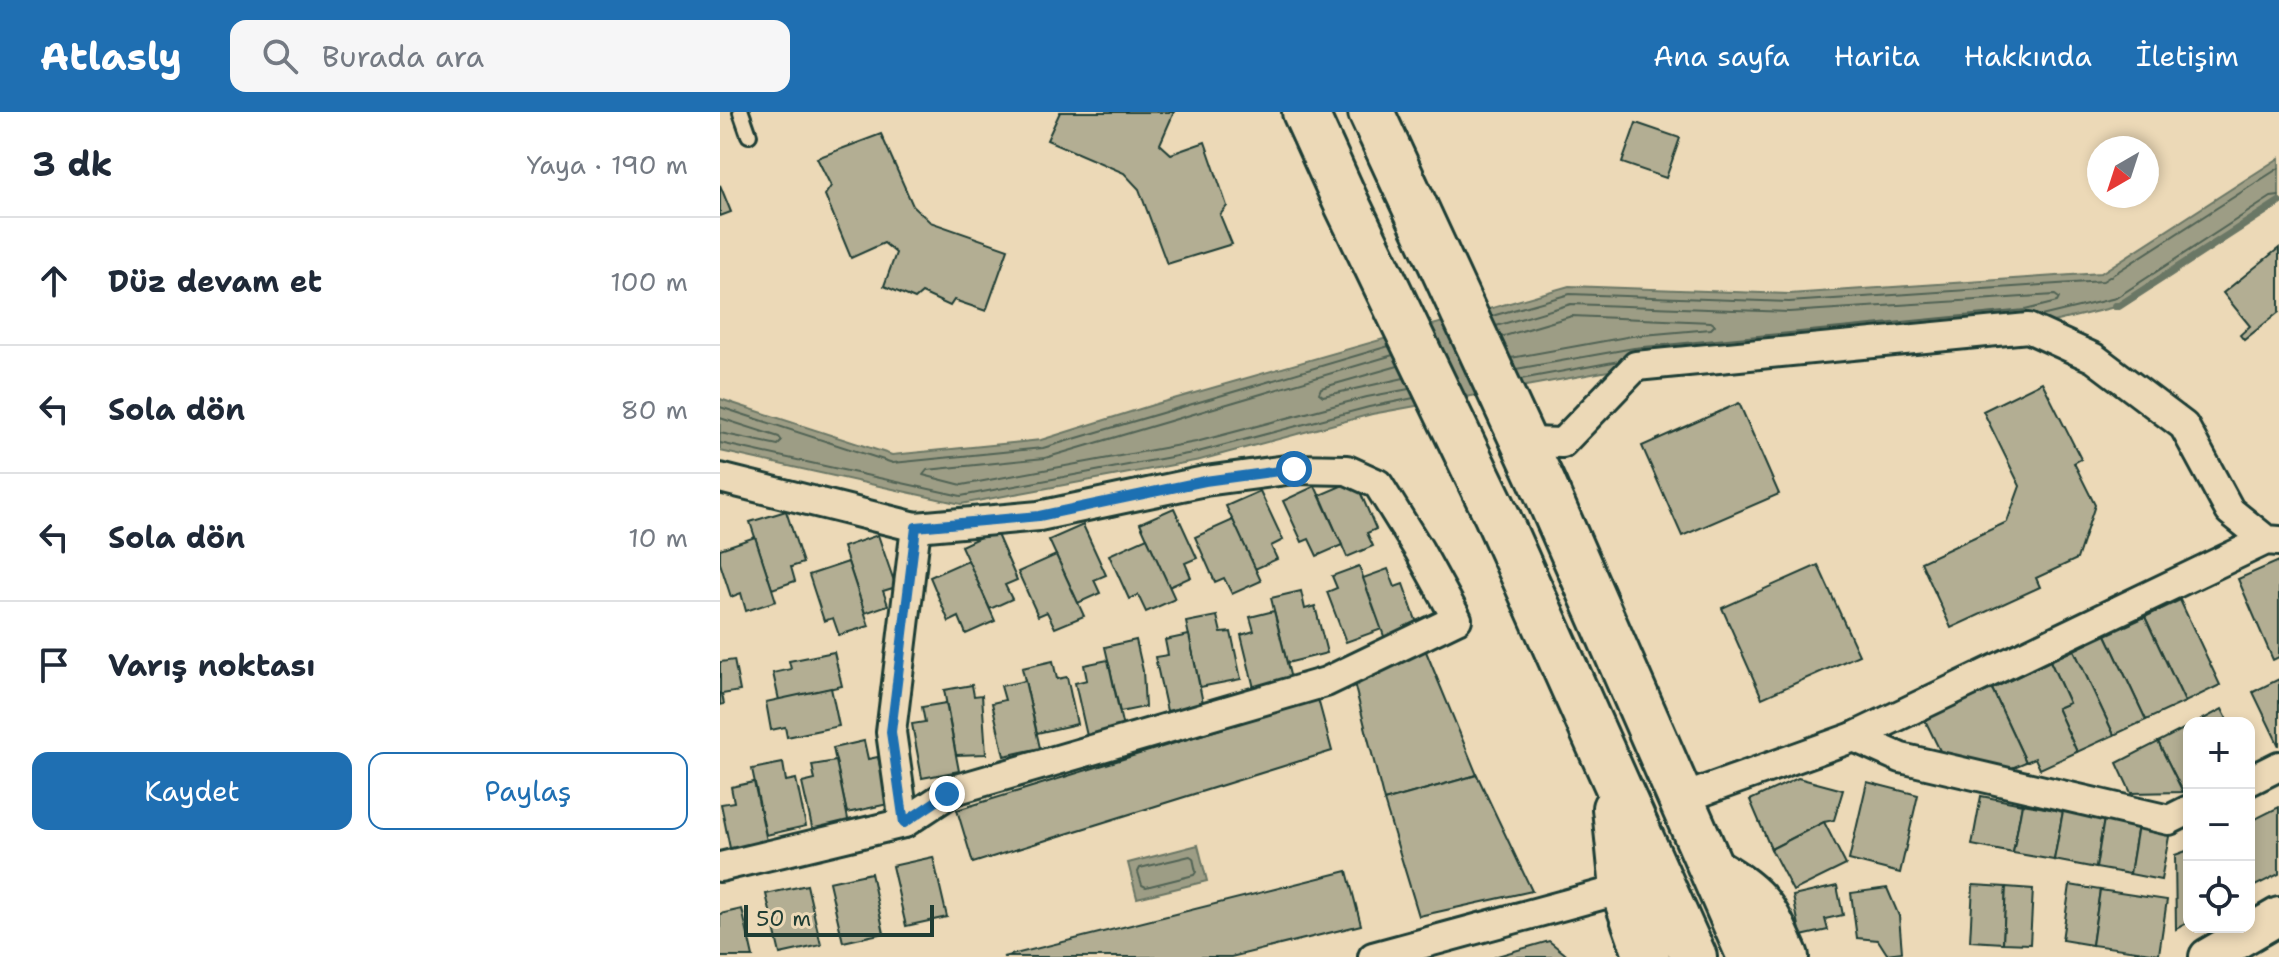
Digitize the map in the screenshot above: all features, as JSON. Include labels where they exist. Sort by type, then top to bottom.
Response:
[{"type":"highway","points":[[1305,112],[1497,516],[1694,957]]},
{"type":"highway","points":[[1371,112],[1543,484],[1750,957]]},
{"type":"highway","points":[[1608,762],[1623,889],[1647,957]]},
{"type":"highway","points":[[1711,870],[1745,888],[1768,915],[1786,957]]},
{"type":"street","points":[[1517,430],[1529,442],[1562,443],[1636,366],[2028,328],[2094,358],[2184,426],[2230,511],[2273,541]]},
{"type":"street","points":[[720,478],[916,527],[1039,516],[1220,479],[1294,469],[1347,470],[1378,484],[1457,619],[1326,682],[954,790],[904,823],[720,867]]},
{"type":"street","points":[[904,823],[891,732],[916,527]]},
{"type":"street","points":[[1681,799],[1854,737],[2273,541]]},
{"type":"street","points":[[1854,737],[1901,758],[2169,820],[2183,813]]},
{"type":"street","points":[[2255,778],[2279,766]]},
{"type":"street","points":[[1373,957],[1623,889]]},
{"type":"street","points":[[2208,957],[2279,916]]},
{"type":"lane","points":[[741,112],[749,135]]},
{"type":"water","points":[[2279,158],[2279,202],[2119,306],[2028,328],[1636,366],[1372,414],[1200,460],[961,504],[720,451],[720,399],[892,455],[1041,440],[1569,286],[1789,294],[2101,273]]},
{"type":"water","points":[[1198,845],[1207,881],[1137,898],[1128,863]]},
{"type":"building","points":[[1060,112],[1174,112],[1160,144],[1171,154],[1205,142],[1227,206],[1220,215],[1232,244],[1167,264],[1139,189],[1124,173],[1047,140]]},
{"type":"building","points":[[1636,123],[1680,138],[1666,178],[1622,163]]},
{"type":"building","points":[[881,134],[913,206],[930,222],[1008,249],[986,311],[954,300],[950,306],[922,293],[915,299],[884,286],[896,253],[884,243],[851,258],[825,195],[831,186],[817,158]]},
{"type":"building","points":[[720,185],[731,212],[720,216]]},
{"type":"building","points":[[2279,248],[2279,312],[2244,340],[2240,335],[2250,326],[2223,293]]},
{"type":"building","points":[[2042,382],[2081,459],[2074,463],[2095,505],[2077,559],[2036,578],[2040,587],[1951,628],[1921,562],[2007,522],[2020,486],[1983,411]]},
{"type":"building","points":[[1739,403],[1779,494],[1682,536],[1642,446]]},
{"type":"building","points":[[1355,480],[1376,529],[1367,533],[1373,546],[1347,557],[1320,495]]},
{"type":"building","points":[[1315,486],[1342,545],[1317,556],[1309,539],[1302,542],[1283,501]]},
{"type":"building","points":[[1260,491],[1283,540],[1271,546],[1277,559],[1255,569],[1226,506]]},
{"type":"building","points":[[1174,508],[1197,558],[1185,563],[1191,577],[1169,587],[1140,523]]},
{"type":"building","points":[[786,511],[803,563],[791,567],[795,581],[772,589],[750,522]]},
{"type":"building","points":[[1233,520],[1261,581],[1232,594],[1224,578],[1215,582],[1195,537]]},
{"type":"building","points":[[1083,525],[1106,575],[1094,580],[1100,593],[1078,603],[1049,540]]},
{"type":"building","points":[[995,530],[1017,580],[1005,585],[1012,599],[990,609],[961,546]]},
{"type":"building","points":[[878,535],[896,587],[883,591],[888,605],[865,613],[843,547]]},
{"type":"building","points":[[755,537],[776,601],[746,611],[741,593],[731,597],[720,563],[720,549]]},
{"type":"building","points":[[1147,538],[1175,599],[1146,612],[1138,595],[1129,599],[1109,555]]},
{"type":"building","points":[[1056,555],[1084,616],[1055,628],[1047,612],[1038,616],[1018,572]]},
{"type":"building","points":[[968,560],[995,621],[966,634],[959,617],[949,622],[930,577]]},
{"type":"building","points":[[2279,561],[2279,657],[2273,660],[2238,579]]},
{"type":"building","points":[[848,562],[869,626],[839,635],[833,618],[824,621],[809,575]]},
{"type":"building","points":[[1818,565],[1859,655],[1762,698],[1722,608]]},
{"type":"building","points":[[1359,566],[1382,629],[1346,642],[1327,592],[1337,588],[1332,576]]},
{"type":"building","points":[[1388,569],[1395,587],[1403,584],[1418,626],[1385,639],[1363,578]]},
{"type":"building","points":[[1301,591],[1305,609],[1315,606],[1327,653],[1287,663],[1271,598]]},
{"type":"building","points":[[2180,600],[2220,685],[2185,702],[2145,617]]},
{"type":"building","points":[[1274,611],[1291,679],[1254,688],[1241,635],[1254,631],[1250,617]]},
{"type":"building","points":[[1217,616],[1221,633],[1231,632],[1241,679],[1200,687],[1186,622]]},
{"type":"building","points":[[2145,617],[2185,702],[2146,720],[2106,635]]},
{"type":"building","points":[[1189,635],[1203,703],[1167,711],[1155,657],[1168,655],[1165,640]]},
{"type":"building","points":[[2106,635],[2146,720],[2114,735],[2074,650]]},
{"type":"building","points":[[1136,640],[1143,671],[1145,707],[1120,712],[1105,647]]},
{"type":"building","points":[[1425,649],[1477,775],[1384,801],[1353,679]]},
{"type":"building","points":[[2074,650],[2114,735],[2077,752],[2057,708],[2069,703],[2050,661]]},
{"type":"building","points":[[834,652],[842,686],[779,700],[773,673],[791,669],[789,661]]},
{"type":"building","points":[[734,660],[740,691],[722,694],[724,704],[720,705],[720,662]]},
{"type":"building","points":[[1108,660],[1123,728],[1087,736],[1075,683],[1087,680],[1084,665]]},
{"type":"building","points":[[1053,661],[1057,679],[1067,677],[1077,724],[1037,733],[1022,668]]},
{"type":"building","points":[[2050,661],[2069,703],[2057,708],[2077,752],[2040,769],[2035,758],[2026,762],[1992,689]]},
{"type":"building","points":[[2279,679],[2279,746],[2253,692]]},
{"type":"building","points":[[1025,681],[1040,748],[1004,756],[992,703],[1005,700],[1001,686]]},
{"type":"building","points":[[972,685],[974,696],[982,695],[986,754],[956,755],[944,690]]},
{"type":"building","points":[[831,688],[839,726],[787,737],[785,727],[771,730],[766,702]]},
{"type":"building","points":[[1992,689],[2026,762],[2007,770],[1944,759],[1924,718]]},
{"type":"building","points":[[1318,699],[1332,751],[973,863],[957,810]]},
{"type":"building","points":[[946,703],[959,771],[922,778],[912,724],[925,722],[922,707]]},
{"type":"building","points":[[2222,709],[2226,717],[2207,717]]},
{"type":"building","points":[[2183,729],[2183,792],[2158,742]]},
{"type":"building","points":[[864,741],[868,759],[878,757],[888,804],[847,813],[833,748]]},
{"type":"building","points":[[2158,742],[2183,792],[2131,793],[2117,763]]},
{"type":"building","points":[[836,761],[850,829],[814,836],[802,783],[815,780],[812,765]]},
{"type":"building","points":[[783,763],[786,781],[796,779],[806,826],[766,835],[752,769]]},
{"type":"building","points":[[1477,775],[1532,891],[1419,916],[1384,801]]},
{"type":"building","points":[[1798,778],[1843,790],[1834,820],[1771,849],[1750,800]]},
{"type":"building","points":[[754,782],[769,850],[732,858],[721,804],[734,802],[731,787]]},
{"type":"building","points":[[1867,782],[1918,795],[1900,873],[1849,860]]},
{"type":"building","points":[[1981,796],[2022,804],[2013,853],[1972,845]]},
{"type":"building","points":[[2022,804],[2063,811],[2054,860],[2013,853]]},
{"type":"building","points":[[2279,807],[2279,874],[2255,886],[2255,861],[2255,819]]},
{"type":"building","points":[[2063,811],[2104,819],[2096,868],[2054,860]]},
{"type":"building","points":[[2104,819],[2138,825],[2130,874],[2096,868]]},
{"type":"building","points":[[1824,822],[1846,865],[1793,891],[1771,849]]},
{"type":"building","points":[[2138,825],[2170,831],[2161,880],[2130,874]]},
{"type":"building","points":[[2183,852],[2183,925],[2176,929],[2175,855]]},
{"type":"building","points":[[933,857],[947,917],[906,926],[892,866]]},
{"type":"building","points":[[1347,871],[1361,925],[1231,957],[1003,957]]},
{"type":"building","points":[[871,873],[884,933],[843,942],[829,882]]},
{"type":"building","points":[[807,885],[821,945],[780,954],[766,894]]},
{"type":"building","points":[[1973,885],[2006,887],[2003,943],[1970,941]]},
{"type":"building","points":[[2070,885],[2100,890],[2092,945],[2062,940]]},
{"type":"building","points":[[1837,886],[1843,915],[1825,919],[1828,930],[1801,936],[1793,896]]},
{"type":"building","points":[[2006,887],[2033,889],[2030,944],[2003,943]]},
{"type":"building","points":[[1887,888],[1899,916],[1902,952],[1887,954],[1878,940],[1857,938],[1851,893]]},
{"type":"building","points":[[2100,890],[2167,900],[2159,954],[2092,945]]},
{"type":"building","points":[[742,909],[753,957],[720,957],[720,914]]},
{"type":"building","points":[[1549,941],[1569,957],[1494,957]]},
{"type":"waterway","points":[[2115,306],[2279,202]]},
{"type":"route","points":[[947,794],[904,823],[891,732],[916,527],[1039,516],[1205,481],[1294,469]]}]
